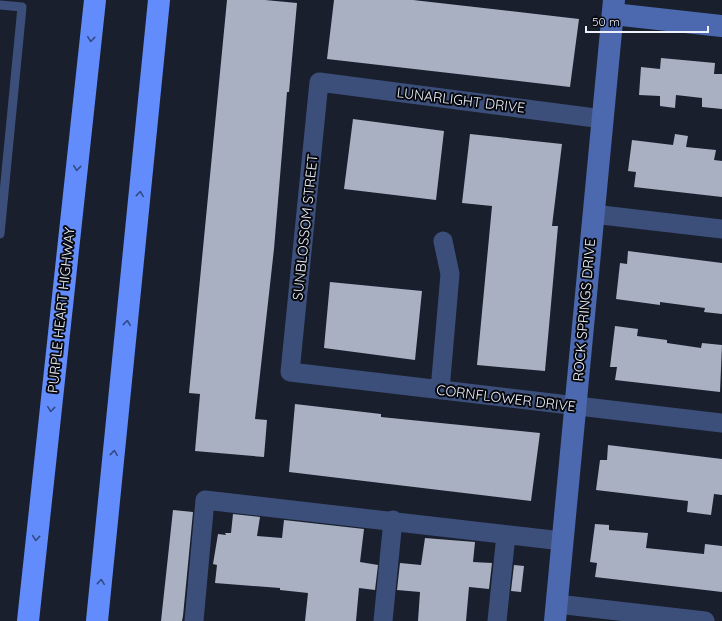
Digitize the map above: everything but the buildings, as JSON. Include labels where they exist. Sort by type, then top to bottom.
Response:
[{"type":"highway","name":"PURPLE HEART HIGHWAY","points":[[28,621],[95,0]]},
{"type":"highway","points":[[97,621],[159,0]]},
{"type":"street","points":[[614,7],[722,26]]},
{"type":"street","name":"ROCK SPRINGS DRIVE","points":[[556,613],[614,7]]},
{"type":"street","name":"LUNARLIGHT DRIVE","points":[[319,82],[603,119]]},
{"type":"street","name":"SUNBLOSSOM STREET","points":[[290,372],[319,82]]},
{"type":"street","points":[[593,214],[722,229]]},
{"type":"street","points":[[440,390],[450,274],[443,241]]},
{"type":"street","name":"CORNFLOWER DRIVE","points":[[290,372],[575,407],[722,423]]},
{"type":"street","points":[[194,621],[205,500],[392,520],[562,541]]},
{"type":"street","points":[[383,621],[392,520]]},
{"type":"street","points":[[497,621],[506,535]]},
{"type":"street","points":[[556,613],[705,621]]},
{"type":"lane","points":[[0,4],[22,7],[0,234]]},
{"type":"lane","points":[[0,133],[10,134]]}]
